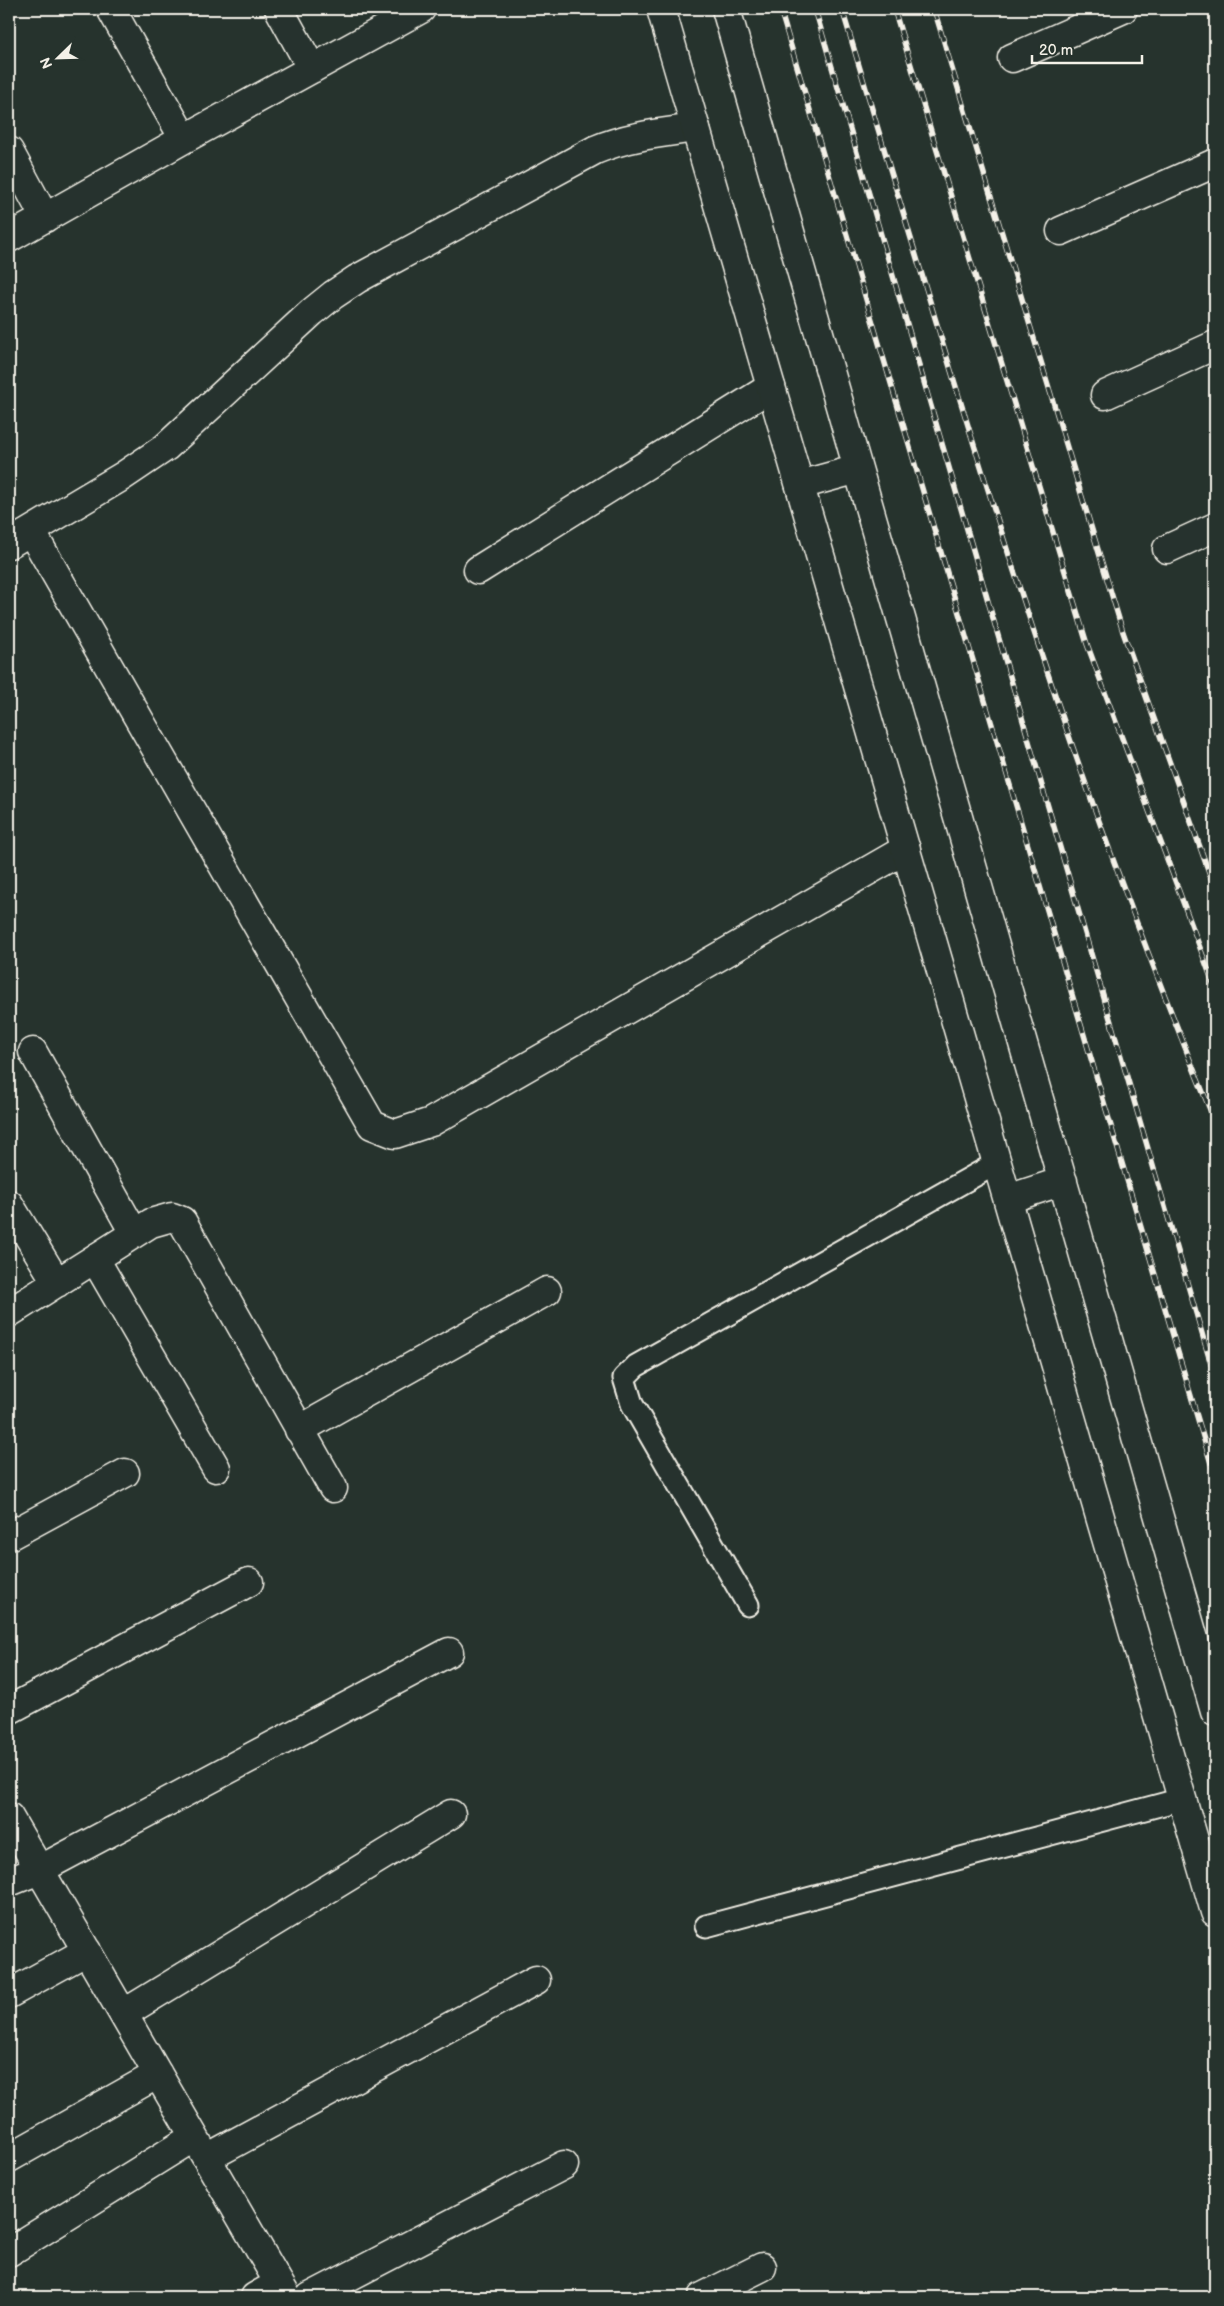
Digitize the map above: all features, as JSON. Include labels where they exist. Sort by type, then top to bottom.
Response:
[{"type":"street","points":[[111,9],[184,139]]},
{"type":"street","points":[[279,9],[312,69]]},
{"type":"street","points":[[9,238],[184,139],[421,9]]},
{"type":"street","points":[[662,9],[1215,1912]]},
{"type":"street","points":[[726,9],[1215,1712]]},
{"type":"street","points":[[1012,58],[1124,9]]},
{"type":"street","points":[[696,128],[640,135],[614,142],[595,150],[357,279],[332,295],[312,312],[166,447],[123,476],[20,537],[372,1125],[395,1134],[431,1122],[906,850]]},
{"type":"street","points":[[9,151],[45,218]]},
{"type":"street","points":[[1061,231],[1215,163]]},
{"type":"street","points":[[1105,395],[1215,344]]},
{"type":"street","points":[[478,570],[771,387]]},
{"type":"street","points":[[800,485],[858,469]]},
{"type":"street","points":[[1166,549],[1215,527]]},
{"type":"street","points":[[33,1052],[134,1234]]},
{"type":"street","points":[[1008,1199],[1063,1181]]},
{"type":"street","points":[[9,1204],[57,1283]]},
{"type":"street","points":[[9,1313],[162,1218],[172,1217],[182,1221],[333,1488]]},
{"type":"street","points":[[95,1259],[216,1468]]},
{"type":"street","points":[[299,1430],[548,1291]]},
{"type":"street","points":[[9,1536],[125,1473]]},
{"type":"street","points":[[9,1710],[249,1582]]},
{"type":"street","points":[[9,1882],[39,1870],[449,1652]]},
{"type":"street","points":[[123,2014],[451,1814]]},
{"type":"street","points":[[9,1817],[283,2290],[255,2297]]},
{"type":"street","points":[[9,1994],[87,1951]]},
{"type":"street","points":[[9,2252],[200,2148],[536,1980]]},
{"type":"street","points":[[9,2158],[158,2074]]},
{"type":"street","points":[[310,2297],[564,2164]]},
{"type":"street","points":[[702,2297],[762,2267]]},
{"type":"lane","points":[[748,1605],[632,1404],[624,1378],[636,1366],[997,1163]]},
{"type":"lane","points":[[706,1926],[1182,1799]]},
{"type":"railway","points":[[780,9],[1215,1477]]},
{"type":"railway","points":[[815,9],[1215,1378]]},
{"type":"railway","points":[[842,9],[968,425],[1048,674],[1128,899],[1215,1122]]},
{"type":"railway","points":[[894,9],[1087,644],[1215,988]]},
{"type":"railway","points":[[934,9],[1123,632],[1215,889]]}]
